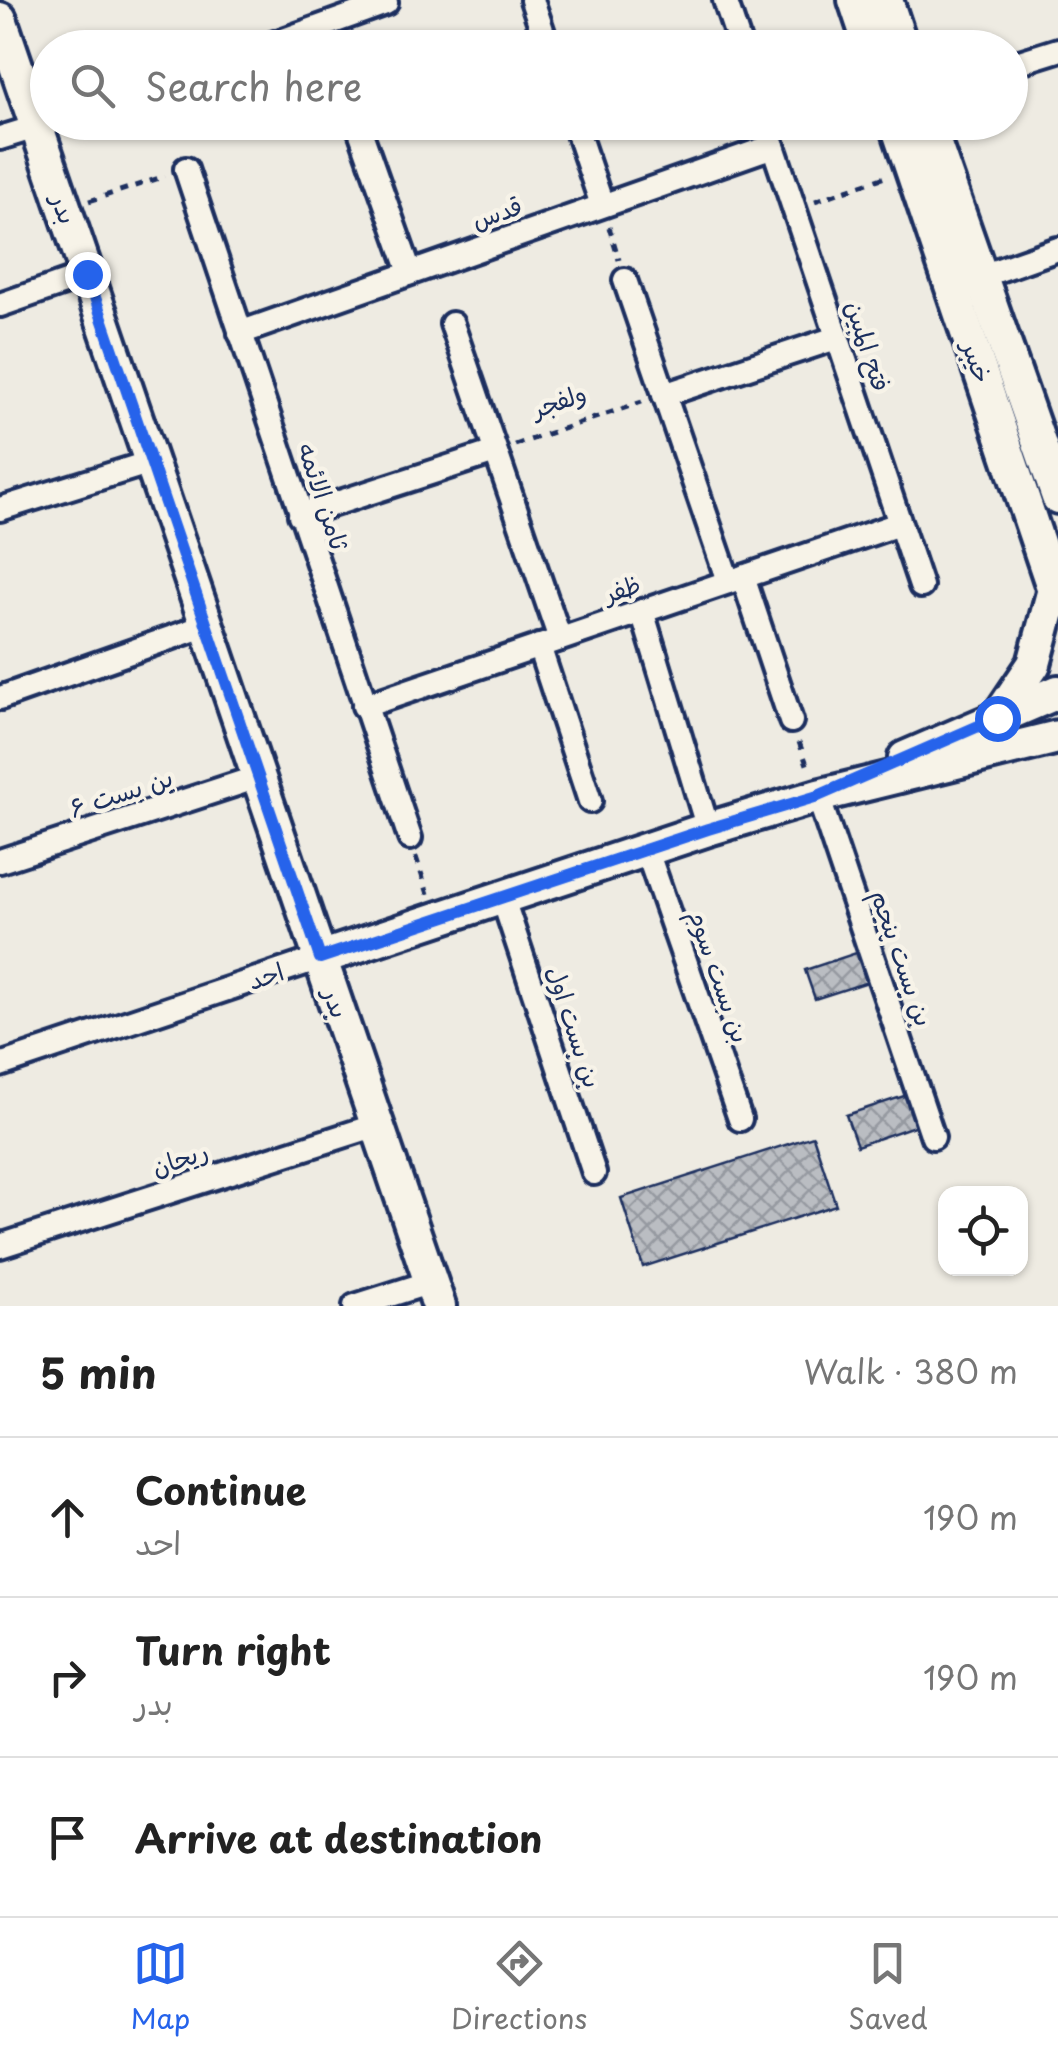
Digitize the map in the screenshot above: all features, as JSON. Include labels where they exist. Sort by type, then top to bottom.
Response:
[{"type":"street","points":[[311,30],[386,3],[385,0]]},
{"type":"street","points":[[532,0],[542,30]]},
{"type":"street","points":[[725,0],[735,30]]},
{"type":"street","points":[[855,0],[865,30]]},
{"type":"street","points":[[886,0],[896,30]]},
{"type":"street","name":"بدر","points":[[0,20],[30,93]]},
{"type":"street","points":[[1028,59],[1058,50]]},
{"type":"street","points":[[0,138],[30,129]]},
{"type":"street","name":"بدر","points":[[47,140],[64,209],[435,1294]]},
{"type":"street","points":[[363,140],[410,272]]},
{"type":"street","points":[[580,140],[602,206]]},
{"type":"street","name":"فتح المبین","points":[[771,140],[921,586]]},
{"type":"street","name":"خیبر","points":[[902,140],[1056,596]]},
{"type":"street","name":"خیبر","points":[[934,140],[1058,497]]},
{"type":"street","name":"قدس","points":[[240,333],[773,146]]},
{"type":"street","name":"ثامن الائمه","points":[[186,169],[410,838]]},
{"type":"street","points":[[980,277],[1058,249]]},
{"type":"street","points":[[0,305],[87,274]]},
{"type":"street","points":[[625,280],[664,394],[791,722]]},
{"type":"street","points":[[452,324],[496,452],[590,801]]},
{"type":"street","points":[[664,394],[836,338]]},
{"type":"street","points":[[300,515],[496,452]]},
{"type":"street","points":[[0,509],[151,462]]},
{"type":"street","name":"ظفر","points":[[364,706],[898,524]]},
{"type":"street","points":[[997,718],[1026,681],[1056,596]]},
{"type":"street","points":[[642,611],[708,829]]},
{"type":"street","points":[[0,698],[206,625]]},
{"type":"street","name":"احد","points":[[818,796],[1058,692]]},
{"type":"street","name":"احد","points":[[0,1065],[708,829],[818,796],[1058,737]]},
{"type":"street","name":"بن بست ۶","points":[[0,860],[258,777]]},
{"type":"street","name":"بن بست پنجم","points":[[818,796],[933,1137]]},
{"type":"street","name":"بن بست سوم","points":[[647,850],[740,1120]]},
{"type":"street","name":"بن بست اول","points":[[503,899],[594,1172]]},
{"type":"street","name":"ریحان","points":[[0,1246],[377,1125]]},
{"type":"street","points":[[355,1306],[435,1294]]},
{"type":"path","points":[[793,208],[911,168]]},
{"type":"path","points":[[64,209],[186,169]]},
{"type":"path","points":[[602,206],[625,280]]},
{"type":"path","name":"ولفجر","points":[[496,452],[664,394]]},
{"type":"path","points":[[791,722],[818,796]]},
{"type":"path","points":[[410,838],[436,920]]},
{"type":"building","points":[[859,952],[868,982],[815,999],[805,970]]},
{"type":"building","points":[[910,1094],[920,1124],[857,1146],[846,1115]]},
{"type":"building","points":[[813,1136],[836,1205],[643,1267],[621,1198]]},
{"type":"route","points":[[87,274],[320,958],[818,796],[997,718]]}]
